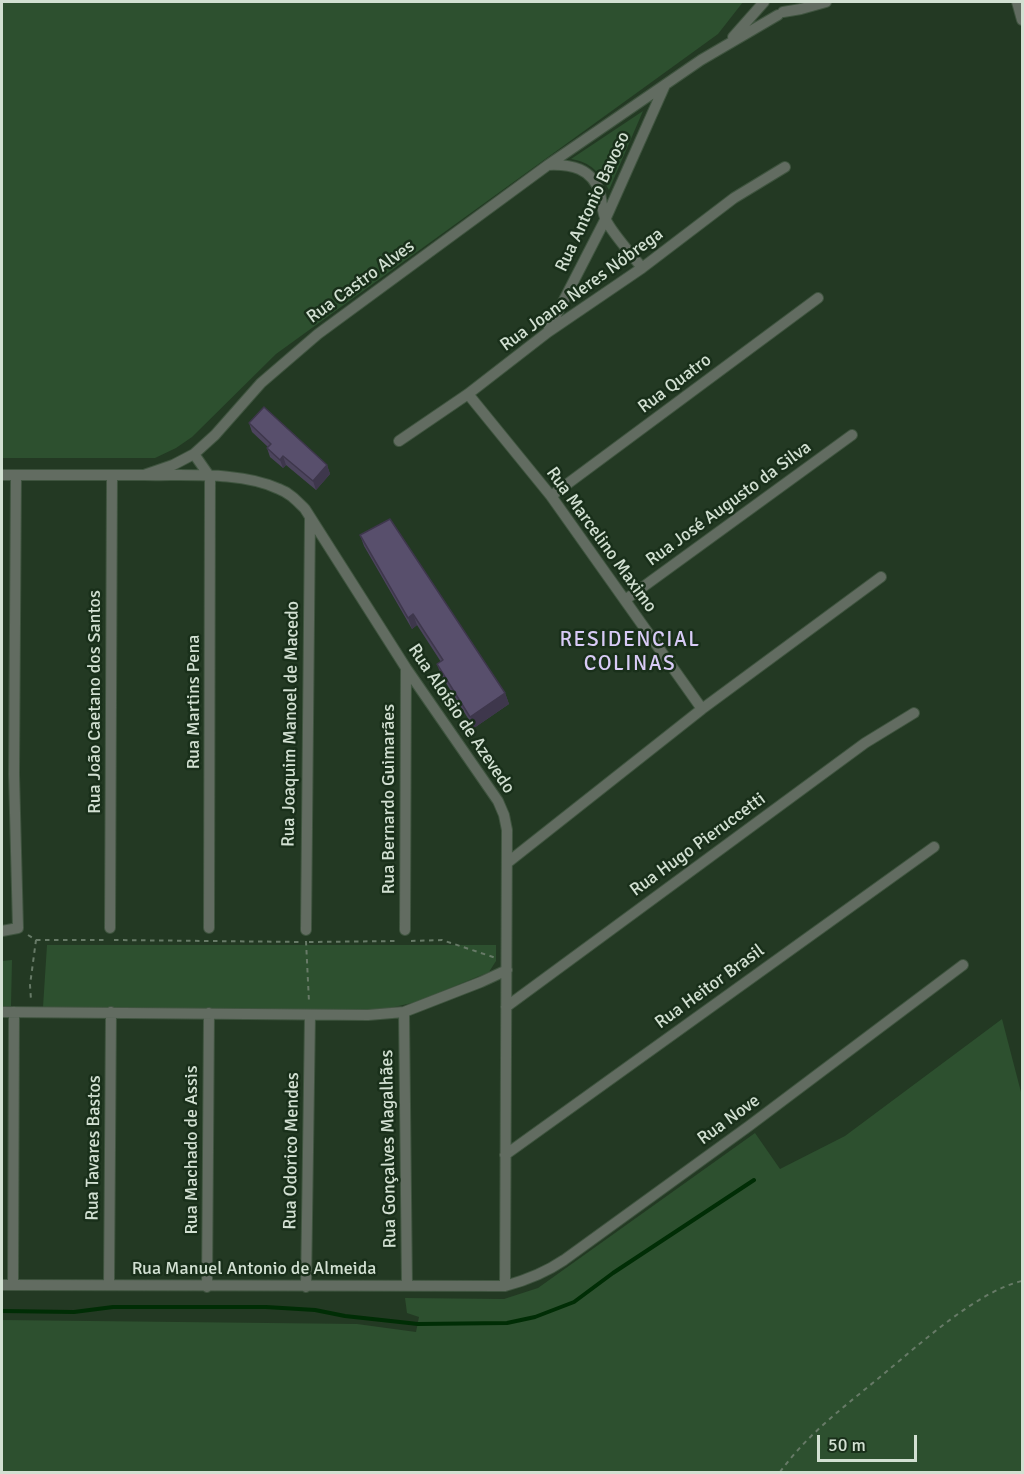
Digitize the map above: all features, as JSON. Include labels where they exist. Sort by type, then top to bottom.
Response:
[{"type":"street","points":[[764,2],[764,8],[768,14],[784,6]]},
{"type":"street","name":"Rua Castro Alves","points":[[726,44],[764,2]]},
{"type":"street","name":"Rua Castro Alves","points":[[2,475],[144,475],[173,465],[194,454],[261,383],[318,334],[548,165],[665,84],[784,6],[801,9],[826,2]]},
{"type":"street","points":[[1017,2],[1023,20]]},
{"type":"street","name":"Rua Antonio Bavoso","points":[[548,332],[606,220],[665,84]]},
{"type":"street","points":[[548,165],[568,164],[582,170],[593,179],[600,192],[606,220],[642,268]]},
{"type":"street","name":"Rua Joana Neres Nóbrega","points":[[399,441],[468,394],[548,332],[642,268],[734,198],[785,167]]},
{"type":"street","name":"Rua Quatro","points":[[550,496],[819,298]]},
{"type":"street","name":"Rua Marcelino Maximo","points":[[468,394],[550,496],[702,709]]},
{"type":"street","name":"Rua José Augusto da Silva","points":[[625,600],[852,435]]},
{"type":"street","points":[[194,454],[210,477]]},
{"type":"street","points":[[2,931],[18,928],[14,774],[16,475]]},
{"type":"street","name":"Rua Aloísio de Azevedo","points":[[144,475],[245,478],[263,482],[293,496],[305,509],[406,668],[498,801],[507,830],[506,1286]]},
{"type":"street","name":"Rua João Caetano dos Santos","points":[[110,928],[112,476]]},
{"type":"street","name":"Rua Martins Pena","points":[[209,928],[210,477]]},
{"type":"street","name":"Rua Joaquim Manoel de Macedo","points":[[306,930],[310,518]]},
{"type":"street","points":[[507,863],[702,709],[881,577]]},
{"type":"street","name":"Rua Bernardo Guimarães","points":[[405,930],[406,668]]},
{"type":"street","name":"Rua Hugo Pieruccetti","points":[[506,1007],[865,743],[914,713]]},
{"type":"street","name":"Rua Heitor Brasil","points":[[505,1155],[934,847]]},
{"type":"street","name":"Rua Nove","points":[[506,1286],[545,1273],[564,1260],[749,1126],[963,965]]},
{"type":"street","points":[[2,1012],[368,1016],[404,1012],[470,987],[507,966]]},
{"type":"street","points":[[7,1285],[14,1012]]},
{"type":"street","name":"Rua Tavares Bastos","points":[[109,1284],[111,1012]]},
{"type":"street","name":"Rua Gonçalves Magalhães","points":[[404,1012],[407,1286]]},
{"type":"street","name":"Rua Machado de Assis","points":[[207,1287],[209,1013]]},
{"type":"street","name":"Rua Odorico Mendes","points":[[306,1287],[310,1015]]},
{"type":"street","name":"Rua Manuel Antonio de Almeida","points":[[7,1285],[506,1286]]},
{"type":"path","points":[[18,928],[36,940],[306,942],[442,940],[507,966]]},
{"type":"path","points":[[306,930],[310,1015]]},
{"type":"path","points":[[32,1012],[30,985],[36,940]]},
{"type":"path","points":[[780,1473],[797,1449],[827,1421],[941,1326],[984,1298],[1013,1283],[1023,1281]]},
{"type":"green space","points":[[2,2],[743,2],[718,34],[276,354],[192,437],[176,448],[155,458],[2,458]]},
{"type":"green space","points":[[643,111],[609,190],[594,169],[578,160],[571,159]]},
{"type":"green space","points":[[47,945],[496,945],[496,961],[489,972],[416,1002],[381,1010],[43,1007]]},
{"type":"green space","points":[[12,960],[11,1006],[2,1006],[2,961]]},
{"type":"green space","points":[[1002,1019],[1022,1096],[1022,1472],[2,1472],[2,1320],[357,1324],[416,1332],[419,1317],[407,1313],[405,1298],[504,1299],[538,1288],[755,1133],[780,1169],[845,1136]]},
{"type":"building","points":[[264,407],[327,465],[313,481],[283,456],[280,460],[267,448],[271,444],[249,423]]},
{"type":"building","points":[[390,519],[505,693],[470,717],[437,664],[443,660],[413,614],[408,618],[360,535]]},
{"type":"waterway","points":[[2,1311],[74,1312],[113,1307],[266,1307],[315,1310],[345,1316],[418,1324],[507,1323],[535,1317],[574,1302],[613,1273],[754,1180]]},
{"type":"district","name":"RESIDENCIAL COLINAS","points":[[630,652]]}]
